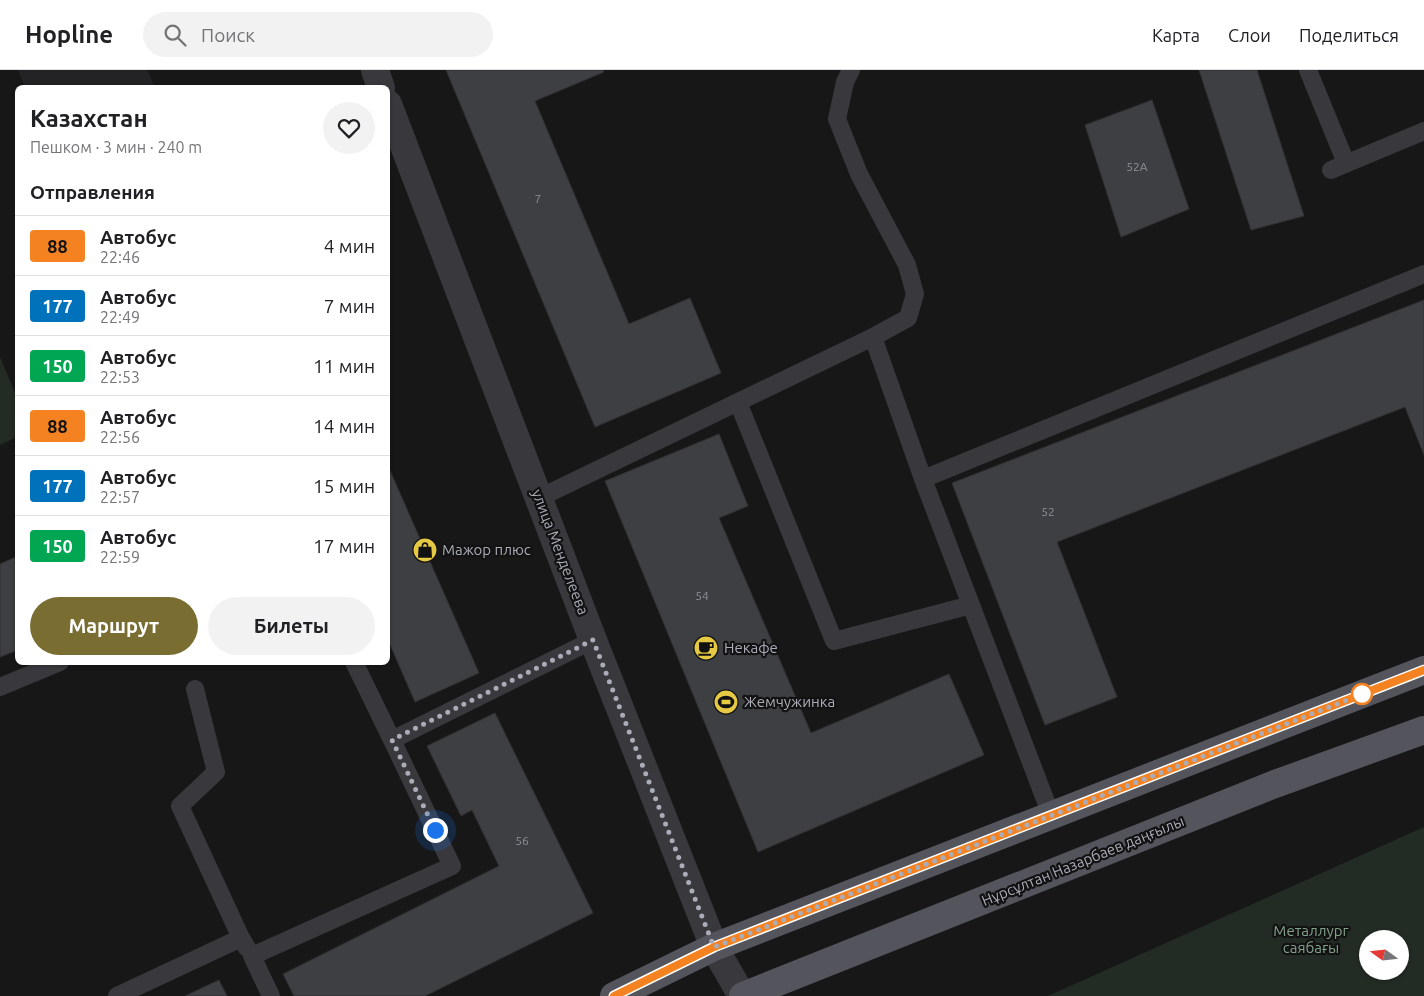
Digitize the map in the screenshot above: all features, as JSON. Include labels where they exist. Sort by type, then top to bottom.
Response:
[{"type":"main road","points":[[614,996],[714,947],[1424,670]]},
{"type":"main road","name":"Нұрсұлтан Назарбаев даңғылы","points":[[742,996],[1275,784],[1424,730]]},
{"type":"street","points":[[375,70],[380,85]]},
{"type":"street","name":"улица Менделеева","points":[[390,109],[593,640],[714,947],[742,996]]},
{"type":"lane","points":[[539,498],[908,318],[916,294],[907,265],[859,174],[836,119],[844,82],[851,70]]},
{"type":"lane","points":[[1308,70],[1339,166],[1424,131]]},
{"type":"lane","points":[[923,479],[1424,274]]},
{"type":"lane","points":[[874,336],[923,479],[1051,815]]},
{"type":"lane","points":[[738,402],[834,641],[971,605]]},
{"type":"lane","points":[[392,740],[593,640]]},
{"type":"lane","points":[[0,687],[53,665]]},
{"type":"lane","points":[[252,956],[452,866],[355,665]]},
{"type":"lane","points":[[195,689],[216,772],[180,806],[240,938],[252,956],[271,996]]},
{"type":"lane","points":[[117,996],[240,938]]},
{"type":"shaded area","points":[[18,70],[147,70],[154,85],[24,85]]},
{"type":"green space","points":[[0,357],[15,392],[15,438],[0,445]]},
{"type":"green space","name":"Металлург саябағы","points":[[1424,827],[1424,996],[1048,996]]},
{"type":"building","points":[[446,70],[603,70],[604,72],[535,101],[629,324],[690,298],[721,373],[595,427]]},
{"type":"building","points":[[1199,70],[1257,70],[1304,216],[1251,230]]},
{"type":"building","points":[[1152,100],[1189,209],[1121,237],[1085,125]]},
{"type":"building","points":[[1424,300],[1424,455],[1405,407],[1057,542],[1117,697],[1045,725],[952,483]]},
{"type":"building","points":[[719,434],[748,506],[719,518],[811,733],[949,674],[984,755],[758,852],[605,481]]},
{"type":"building","points":[[390,471],[479,673],[415,702],[390,645]]},
{"type":"building","points":[[15,557],[15,651],[0,657],[0,564]]},
{"type":"building","points":[[495,713],[593,913],[425,996],[294,996],[283,974],[499,866],[472,810],[461,816],[427,746]]},
{"type":"building","points":[[219,980],[227,996],[185,996]]},
{"type":"bus line","name":"88","points":[[614,996],[714,947],[1424,670]]},
{"type":"place","name":"Мажор плюс","points":[[425,550]]},
{"type":"place","name":"Некафе","points":[[706,648]]},
{"type":"place","name":"Жемчужинка","points":[[726,702]]},
{"type":"route","points":[[435,830],[392,740],[593,640],[714,947],[1368,692],[1362,694]]}]
